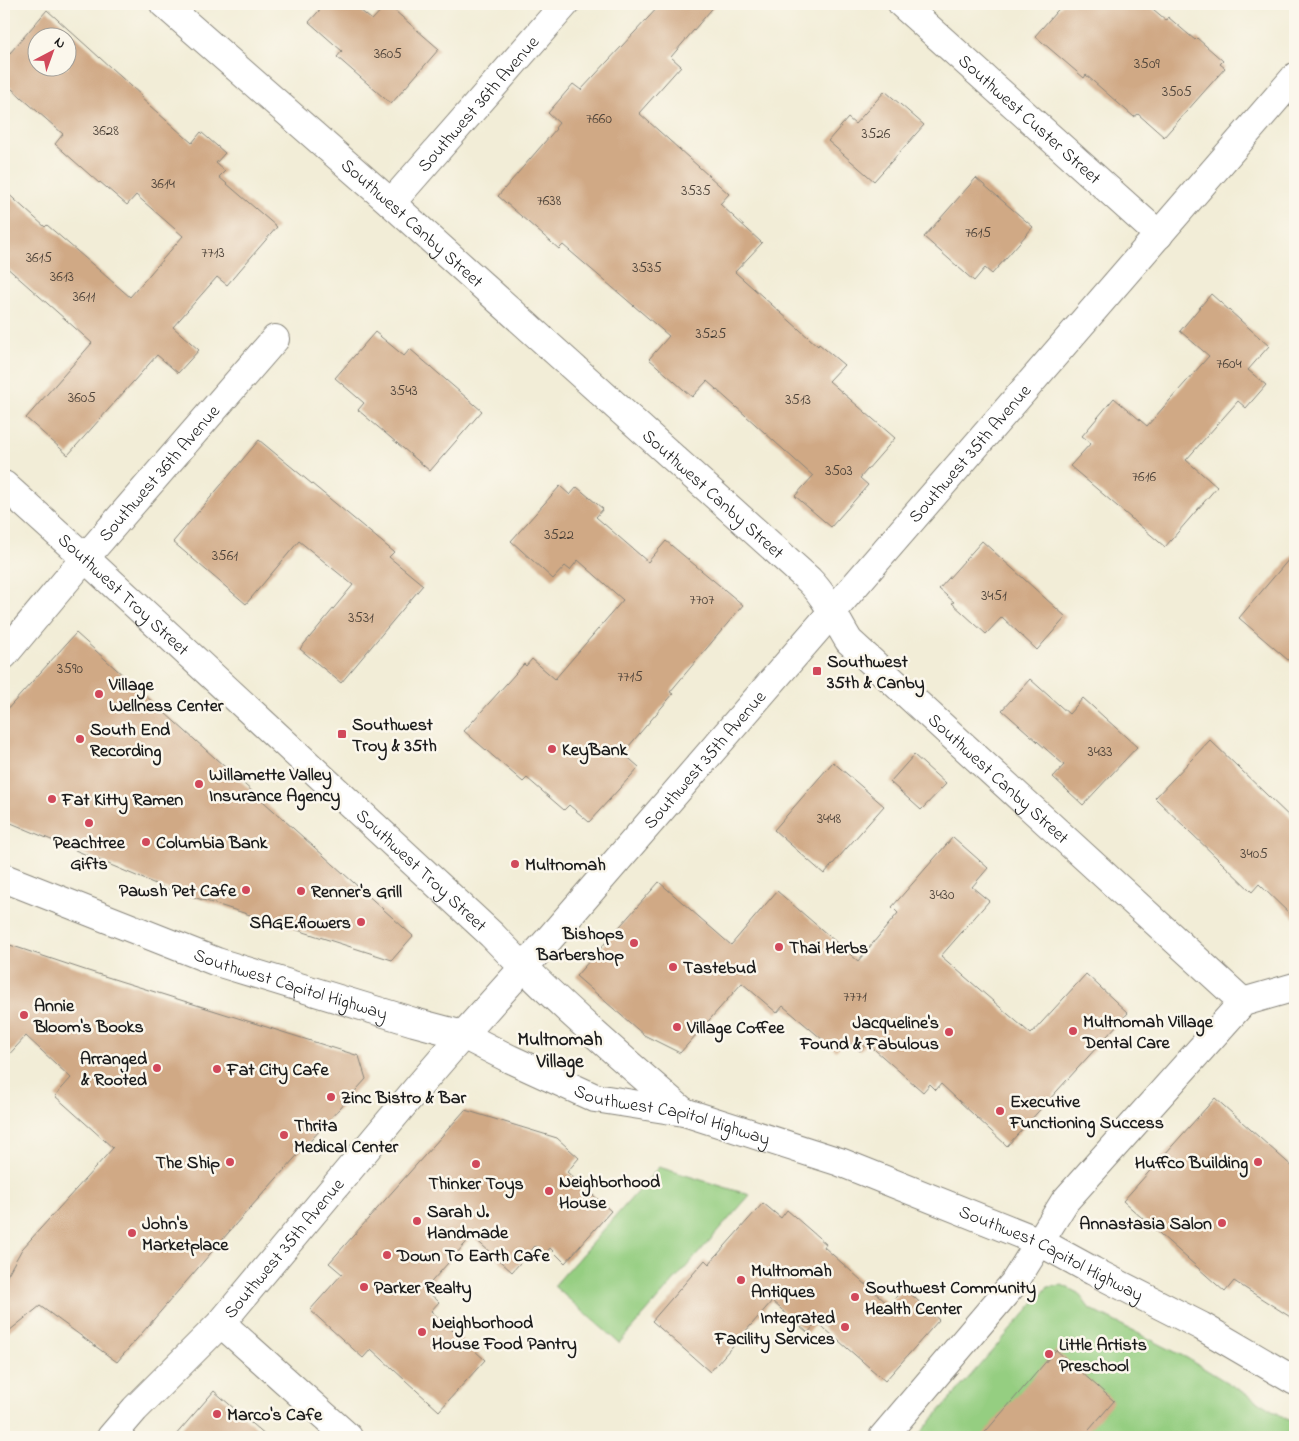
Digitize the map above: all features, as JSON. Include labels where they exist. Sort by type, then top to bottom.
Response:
[{"type":"street","name":"Southwest Canby Street","points":[[164,4],[391,203],[809,580],[816,587],[849,641],[1243,1002]]},
{"type":"street","name":"Southwest 36th Avenue","points":[[391,203],[565,4]]},
{"type":"street","name":"Southwest Custer Street","points":[[902,4],[1159,235]]},
{"type":"street","name":"Southwest 35th Avenue","points":[[111,1437],[135,1409],[222,1323],[463,1035],[1295,77]]},
{"type":"street","name":"Southwest 36th Avenue","points":[[4,655],[85,558],[276,339]]},
{"type":"street","name":"Southwest Troy Street","points":[[4,485],[492,935],[523,968],[601,1040],[684,1112]]},
{"type":"street","name":"Southwest Capitol Highway","points":[[4,878],[217,962],[463,1035],[510,1059],[596,1098],[684,1112],[840,1162],[1040,1242],[1201,1326],[1295,1381]]},
{"type":"street","points":[[884,1437],[1014,1283],[1065,1201],[1243,1002],[1295,987]]},
{"type":"street","points":[[222,1323],[348,1437]]},
{"type":"green space","points":[[659,1167],[750,1195],[619,1343],[554,1286]]},
{"type":"green space","points":[[1062,1285],[1078,1293],[1090,1309],[1187,1358],[1295,1424],[1295,1437],[917,1437],[1048,1287]]},
{"type":"building","points":[[325,4],[353,4],[372,20],[387,4],[439,49],[391,104],[337,57],[342,51],[309,22]]},
{"type":"building","points":[[661,4],[716,4],[671,57],[681,66],[639,113],[729,194],[720,204],[762,243],[735,272],[818,346],[819,344],[844,365],[829,381],[895,438],[860,478],[868,485],[831,527],[795,496],[813,476],[707,381],[692,397],[649,359],[669,336],[563,245],[559,249],[498,196],[556,129],[559,123],[548,113],[573,84],[581,90]]},
{"type":"building","points":[[1063,4],[1147,4],[1166,20],[1168,17],[1195,40],[1197,38],[1223,61],[1220,64],[1225,68],[1164,137],[1138,114],[1134,117],[1086,75],[1084,78],[1035,36]]},
{"type":"building","points":[[47,10],[67,28],[32,28]]},
{"type":"building","points":[[28,32],[28,78],[78,78],[78,38],[192,143],[201,132],[225,153],[216,163],[225,171],[219,177],[277,227],[227,285],[217,277],[173,327],[199,350],[178,373],[157,355],[68,455],[26,418],[92,343],[4,265],[4,190],[45,227],[47,225],[130,297],[183,236],[136,195],[127,205],[99,183],[55,144],[63,134],[4,82],[4,60]]},
{"type":"building","points":[[885,91],[924,125],[874,181],[828,141],[848,118],[855,124]]},
{"type":"building","points":[[976,178],[1033,227],[992,274],[985,268],[974,281],[924,237]]},
{"type":"building","points":[[1211,294],[1269,346],[1248,370],[1266,385],[1246,408],[1238,401],[1186,460],[1217,487],[1165,547],[1070,466],[1091,443],[1082,436],[1114,398],[1147,426],[1209,356],[1180,331]]},
{"type":"building","points":[[375,332],[404,356],[410,349],[482,411],[430,471],[358,410],[364,403],[335,378]]},
{"type":"building","points":[[259,440],[394,552],[389,557],[423,585],[341,683],[300,649],[353,585],[299,541],[246,604],[173,542]]},
{"type":"building","points":[[560,486],[570,495],[577,487],[603,509],[596,517],[648,562],[666,541],[743,605],[670,692],[673,694],[623,753],[639,767],[589,822],[569,805],[564,810],[527,778],[523,782],[464,731],[524,664],[526,666],[532,659],[555,679],[623,600],[578,560],[570,570],[565,566],[553,579],[511,541]]},
{"type":"building","points":[[982,541],[1066,617],[1037,650],[1002,617],[986,634],[939,589]]},
{"type":"building","points":[[1295,552],[1295,666],[1239,618]]},
{"type":"building","points":[[76,633],[413,936],[392,960],[165,888],[4,820],[4,713]]},
{"type":"building","points":[[1030,679],[1069,714],[1083,698],[1137,747],[1083,805],[1053,777],[1064,765],[1002,710]]},
{"type":"building","points":[[1210,740],[1295,822],[1295,919],[1259,884],[1252,892],[1155,798]]},
{"type":"building","points":[[914,755],[946,784],[921,810],[890,782]]},
{"type":"building","points":[[833,762],[884,806],[824,874],[774,830]]},
{"type":"building","points":[[953,837],[988,868],[972,887],[989,901],[941,956],[1031,1034],[1086,974],[1128,1013],[1007,1146],[941,1084],[936,1090],[930,1084],[923,1092],[867,1043],[860,1051],[846,1040],[836,1051],[783,1006],[777,1013],[742,983],[680,1053],[644,1035],[576,976],[659,882],[731,945],[777,891],[858,961],[898,913],[892,907]]},
{"type":"building","points":[[4,943],[359,1056],[366,1079],[241,1218],[117,1362],[40,1306],[4,1335],[4,1281],[22,1249],[113,1148],[55,1096],[71,1078],[26,1036],[4,1060]]},
{"type":"building","points":[[1215,1098],[1295,1169],[1295,1320],[1234,1281],[1225,1292],[1123,1201]]},
{"type":"building","points":[[465,1110],[557,1138],[579,1158],[567,1172],[611,1211],[565,1263],[550,1248],[545,1254],[535,1246],[512,1272],[472,1236],[425,1289],[439,1302],[431,1311],[485,1360],[439,1411],[371,1349],[363,1358],[310,1310],[342,1274],[329,1263]]},
{"type":"building","points":[[763,1203],[781,1218],[787,1210],[826,1244],[824,1247],[889,1305],[904,1288],[939,1320],[885,1381],[817,1322],[808,1333],[772,1301],[710,1372],[652,1321],[705,1260],[709,1264]]},
{"type":"building","points":[[1056,1350],[1114,1401],[1083,1437],[981,1437]]},
{"type":"building","name":"Marco's Cafe","points":[[214,1391],[267,1437],[174,1437]]},
{"type":"place","name":"Southwest 35th & Canby","points":[[817,671]]},
{"type":"place","name":"Village Wellness Center","points":[[99,694]]},
{"type":"place","name":"Southwest Troy & 35th","points":[[342,734]]},
{"type":"place","name":"South End Recording","points":[[80,739]]},
{"type":"place","name":"KeyBank","points":[[552,749]]},
{"type":"place","name":"Willamette Valley Insurance Agency","points":[[199,784]]},
{"type":"place","name":"Fat Kitty Ramen","points":[[52,799]]},
{"type":"place","name":"Peachtree Gifts","points":[[89,823]]},
{"type":"place","name":"Columbia Bank","points":[[146,842]]},
{"type":"place","name":"Multnomah","points":[[515,864]]},
{"type":"place","name":"Pawsh Pet Cafe","points":[[246,890]]},
{"type":"place","name":"Renner's Grill","points":[[301,891]]},
{"type":"place","name":"SAGE.flowers","points":[[361,922]]},
{"type":"place","name":"Bishops Barbershop","points":[[634,943]]},
{"type":"place","name":"Thai Herbs","points":[[779,947]]},
{"type":"place","name":"Tastebud","points":[[673,967]]},
{"type":"place","name":"Annie Bloom's Books","points":[[24,1015]]},
{"type":"place","name":"Village Coffee","points":[[677,1027]]},
{"type":"place","name":"Multnomah Village Dental Care","points":[[1073,1031]]},
{"type":"place","name":"Jacqueline's Found & Fabulous","points":[[949,1032]]},
{"type":"place","name":"Arranged & Rooted","points":[[157,1068]]},
{"type":"place","name":"Fat City Cafe","points":[[217,1069]]},
{"type":"place","name":"Zinc Bistro & Bar","points":[[331,1097]]},
{"type":"place","name":"Executive Functioning Success","points":[[1000,1111]]},
{"type":"place","name":"Thrita Medical Center","points":[[284,1135]]},
{"type":"place","name":"The Ship","points":[[230,1162]]},
{"type":"place","name":"Huffco Building","points":[[1258,1162]]},
{"type":"place","name":"Thinker Toys","points":[[476,1164]]},
{"type":"place","name":"Neighborhood House","points":[[549,1191]]},
{"type":"place","name":"Sarah J. Handmade","points":[[417,1221]]},
{"type":"place","name":"Annastasia Salon","points":[[1222,1223]]},
{"type":"place","name":"John's Marketplace","points":[[132,1233]]},
{"type":"place","name":"Down To Earth Cafe","points":[[387,1255]]},
{"type":"place","name":"Multnomah Antiques","points":[[741,1280]]},
{"type":"place","name":"Parker Realty","points":[[364,1287]]},
{"type":"place","name":"Southwest Community Health Center","points":[[855,1297]]},
{"type":"place","name":"Integrated Facility Services","points":[[845,1327]]},
{"type":"place","name":"Neighborhood House Food Pantry","points":[[422,1332]]},
{"type":"place","name":"Little Artists Preschool","points":[[1049,1354]]},
{"type":"place","name":"Marco's Cafe","points":[[217,1414]]},
{"type":"district","name":"Multnomah Village","points":[[560,1049]]}]
